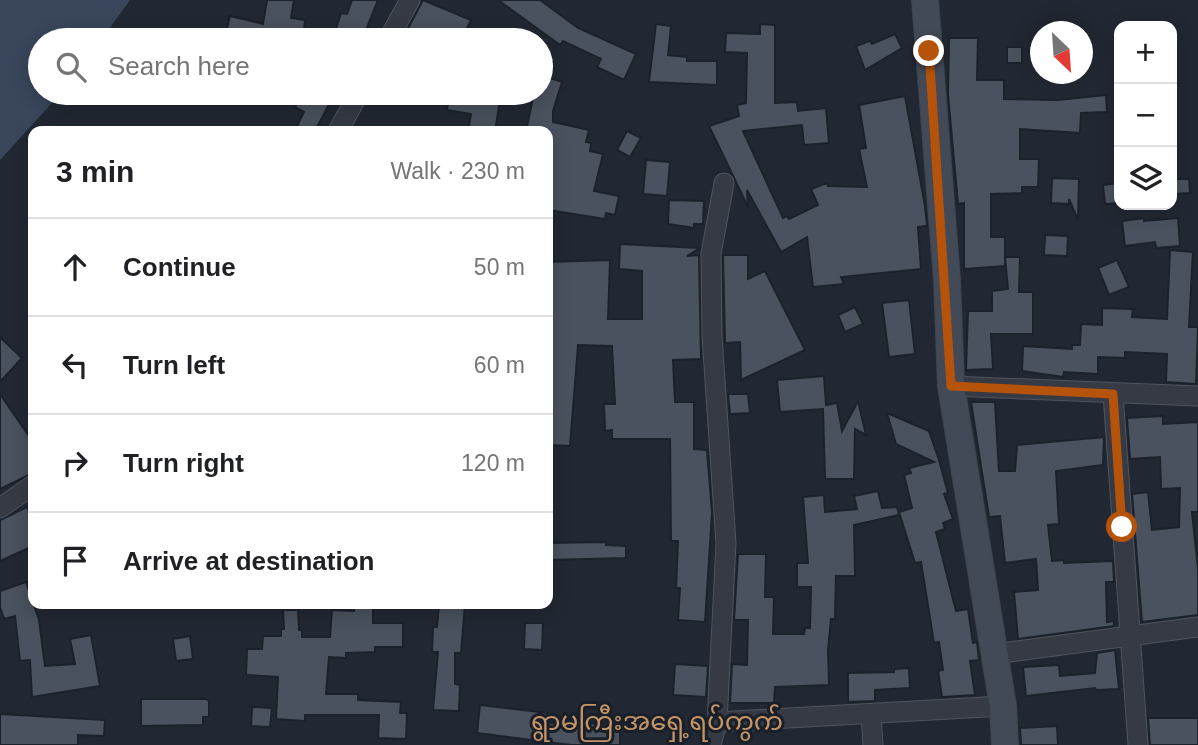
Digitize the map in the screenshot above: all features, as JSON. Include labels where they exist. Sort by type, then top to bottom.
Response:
[{"type":"main road","points":[[925,0],[947,280],[951,386],[1003,706],[1005,745]]},
{"type":"street","points":[[395,28],[410,0]]},
{"type":"street","points":[[341,126],[352,105]]},
{"type":"street","points":[[711,745],[717,722],[726,543],[712,336],[711,254],[724,183]]},
{"type":"street","points":[[951,386],[1198,396]]},
{"type":"street","points":[[1113,394],[1138,745]]},
{"type":"street","points":[[0,508],[28,488]]},
{"type":"street","points":[[995,654],[1198,627]]},
{"type":"street","points":[[717,722],[1003,706]]},
{"type":"street","points":[[871,715],[873,745]]},
{"type":"water","points":[[0,0],[130,0],[110,28],[28,28],[28,105],[50,105],[28,126],[0,160]]},
{"type":"building","points":[[267,0],[294,0],[291,18],[305,20],[304,28],[227,28],[230,16],[263,24]]},
{"type":"building","points":[[352,0],[378,0],[367,28],[336,28],[341,13],[347,14]]},
{"type":"building","points":[[423,0],[471,20],[467,28],[408,28]]},
{"type":"building","points":[[498,0],[540,0],[578,28],[636,54],[624,80],[597,67],[601,59],[563,41],[560,45],[553,40],[553,28],[537,28]]},
{"type":"building","points":[[656,24],[671,26],[668,55],[687,57],[687,61],[717,61],[717,85],[649,82]]},
{"type":"building","points":[[760,24],[775,25],[775,103],[797,102],[798,111],[826,108],[829,143],[804,145],[802,125],[743,131],[783,218],[787,216],[789,219],[818,205],[811,189],[827,183],[828,186],[867,187],[859,149],[866,148],[859,105],[905,96],[927,226],[918,227],[921,269],[841,277],[844,284],[813,287],[807,237],[781,252],[747,190],[748,207],[709,126],[739,116],[737,105],[746,103],[747,53],[725,52],[726,33],[760,34]]},
{"type":"building","points":[[895,34],[902,48],[865,70],[856,46],[870,41],[872,44]]},
{"type":"building","points":[[949,38],[978,38],[977,80],[1004,80],[1004,99],[1058,100],[1106,95],[1107,112],[1081,113],[1080,133],[1020,129],[1020,159],[1039,159],[1038,187],[1022,187],[1022,193],[991,194],[991,237],[1005,237],[1005,266],[964,269],[964,203],[958,204],[948,94]]},
{"type":"building","points":[[1007,47],[1022,47],[1022,63],[1007,63]]},
{"type":"building","points":[[553,79],[562,82],[553,111],[553,122],[589,130],[586,142],[591,143],[590,151],[603,154],[594,191],[619,196],[615,215],[606,213],[605,219],[553,211],[553,126],[527,126],[531,105],[553,105]]},
{"type":"building","points":[[329,105],[318,126],[297,126],[304,112],[295,107]]},
{"type":"building","points":[[448,105],[499,105],[496,126],[469,126],[471,114],[447,110]]},
{"type":"building","points":[[627,131],[641,138],[630,157],[617,150]]},
{"type":"building","points":[[646,160],[670,162],[667,196],[643,194]]},
{"type":"building","points":[[1052,178],[1079,179],[1078,220],[1069,199],[1069,204],[1051,203]]},
{"type":"building","points":[[1177,179],[1189,179],[1190,193],[1177,194]]},
{"type":"building","points":[[1114,184],[1114,203],[1105,204],[1103,185]]},
{"type":"building","points":[[669,200],[704,201],[703,224],[694,224],[694,228],[668,224]]},
{"type":"building","points":[[1144,218],[1144,221],[1178,218],[1180,246],[1156,248],[1155,242],[1125,246],[1122,221]]},
{"type":"building","points":[[1045,235],[1068,236],[1067,256],[1044,255]]},
{"type":"building","points":[[620,244],[700,248],[687,256],[699,255],[701,359],[673,360],[675,402],[694,402],[694,449],[707,450],[712,513],[705,622],[678,620],[678,541],[671,541],[670,439],[612,439],[612,430],[605,431],[604,404],[615,404],[612,346],[578,345],[570,446],[553,445],[553,262],[610,260],[608,319],[642,319],[642,271],[619,269]]},
{"type":"building","points":[[1170,250],[1193,252],[1189,327],[1198,327],[1196,384],[1166,382],[1167,354],[1125,352],[1125,358],[1098,357],[1098,374],[1064,372],[1063,377],[1022,371],[1023,346],[1072,349],[1072,345],[1080,345],[1081,324],[1102,325],[1102,308],[1133,309],[1132,317],[1167,319]]},
{"type":"building","points":[[723,255],[748,255],[748,279],[765,271],[805,350],[741,380],[740,342],[725,343]]},
{"type":"building","points":[[1005,257],[1020,257],[1019,292],[1033,292],[1033,334],[991,334],[993,369],[966,370],[968,311],[992,311],[992,291],[1008,289]]},
{"type":"building","points":[[1117,260],[1129,287],[1109,295],[1098,268]]},
{"type":"building","points":[[909,300],[915,354],[889,357],[882,303]]},
{"type":"building","points":[[855,307],[863,324],[845,332],[838,315]]},
{"type":"building","points":[[0,337],[22,358],[0,382]]},
{"type":"building","points":[[824,376],[826,405],[837,403],[842,431],[858,401],[866,435],[855,429],[854,479],[825,479],[823,409],[780,412],[777,380]]},
{"type":"building","points":[[0,394],[28,435],[28,475],[0,489]]},
{"type":"building","points":[[728,394],[748,394],[750,413],[730,414]]},
{"type":"building","points":[[971,402],[995,402],[999,471],[1015,471],[1017,445],[1104,437],[1103,465],[1056,471],[1059,524],[1048,525],[1052,561],[1113,561],[1114,582],[1106,582],[1107,622],[1114,621],[1114,626],[1018,639],[1014,592],[1038,590],[1036,559],[1005,563],[1000,516],[989,517]]},
{"type":"building","points":[[887,413],[929,431],[939,460],[948,493],[944,494],[953,519],[943,523],[945,529],[936,532],[956,611],[968,609],[973,643],[977,642],[979,660],[970,661],[975,695],[942,697],[938,671],[943,670],[939,642],[934,643],[921,562],[915,563],[899,512],[912,508],[904,475],[911,473],[909,468],[934,462],[896,444]]},
{"type":"building","points":[[1163,416],[1163,424],[1198,422],[1198,512],[1192,512],[1198,569],[1198,615],[1142,622],[1132,494],[1148,492],[1152,530],[1179,527],[1180,488],[1161,489],[1160,457],[1130,459],[1127,418]]},
{"type":"building","points":[[878,491],[882,508],[897,507],[899,515],[854,525],[855,576],[836,576],[835,619],[831,619],[828,650],[829,685],[775,687],[774,703],[730,703],[732,664],[747,665],[748,620],[734,620],[738,554],[766,554],[765,597],[774,597],[773,634],[804,634],[805,628],[810,628],[811,587],[797,587],[797,563],[808,563],[803,497],[824,495],[825,512],[857,509],[854,496]]},
{"type":"building","points":[[27,507],[28,509],[28,548],[0,561],[0,520]]},
{"type":"building","points":[[606,542],[606,545],[626,546],[626,558],[553,560],[553,543]]},
{"type":"building","points":[[26,582],[28,609],[35,609],[39,620],[45,666],[75,664],[70,639],[91,635],[100,686],[32,697],[30,660],[20,661],[15,616],[4,619],[0,607],[0,591]]},
{"type":"building","points":[[373,609],[373,623],[403,623],[403,647],[375,647],[375,652],[346,653],[346,658],[329,657],[326,694],[358,694],[358,700],[401,702],[400,713],[407,713],[406,739],[378,738],[379,715],[305,715],[305,721],[276,719],[278,677],[246,675],[247,649],[262,649],[263,636],[281,636],[281,629],[284,629],[283,610],[298,610],[302,637],[330,637],[332,610]]},
{"type":"building","points":[[439,609],[465,609],[461,653],[455,653],[455,684],[460,685],[459,711],[433,710],[438,652],[432,652],[433,627],[437,627]]},
{"type":"building","points":[[525,623],[543,623],[542,650],[524,649]]},
{"type":"building","points":[[190,636],[193,659],[176,661],[173,639]]},
{"type":"building","points":[[1115,650],[1119,689],[1095,688],[1026,696],[1023,667],[1059,665],[1060,676],[1095,673],[1097,653]]},
{"type":"building","points":[[675,664],[708,666],[706,697],[673,695]]},
{"type":"building","points":[[909,668],[910,688],[875,690],[875,701],[848,702],[848,673],[894,672],[894,669]]},
{"type":"building","points":[[141,699],[206,699],[209,701],[209,717],[203,717],[203,725],[141,726]]},
{"type":"building","points":[[480,705],[548,713],[547,723],[620,724],[620,745],[571,745],[477,733]]},
{"type":"building","points":[[252,707],[272,708],[270,727],[251,726]]},
{"type":"building","points":[[0,714],[105,720],[104,736],[78,735],[78,745],[0,745]]},
{"type":"building","points":[[1148,718],[1198,718],[1198,745],[1150,745]]},
{"type":"building","points":[[1057,726],[1058,745],[1021,745],[1020,728]]},
{"type":"district","name":"ရွာမကြီးအရှေ့ရပ်ကွက်","points":[[657,721]]},
{"type":"route","points":[[929,51],[947,280],[951,386],[1113,394],[1122,527]]}]
